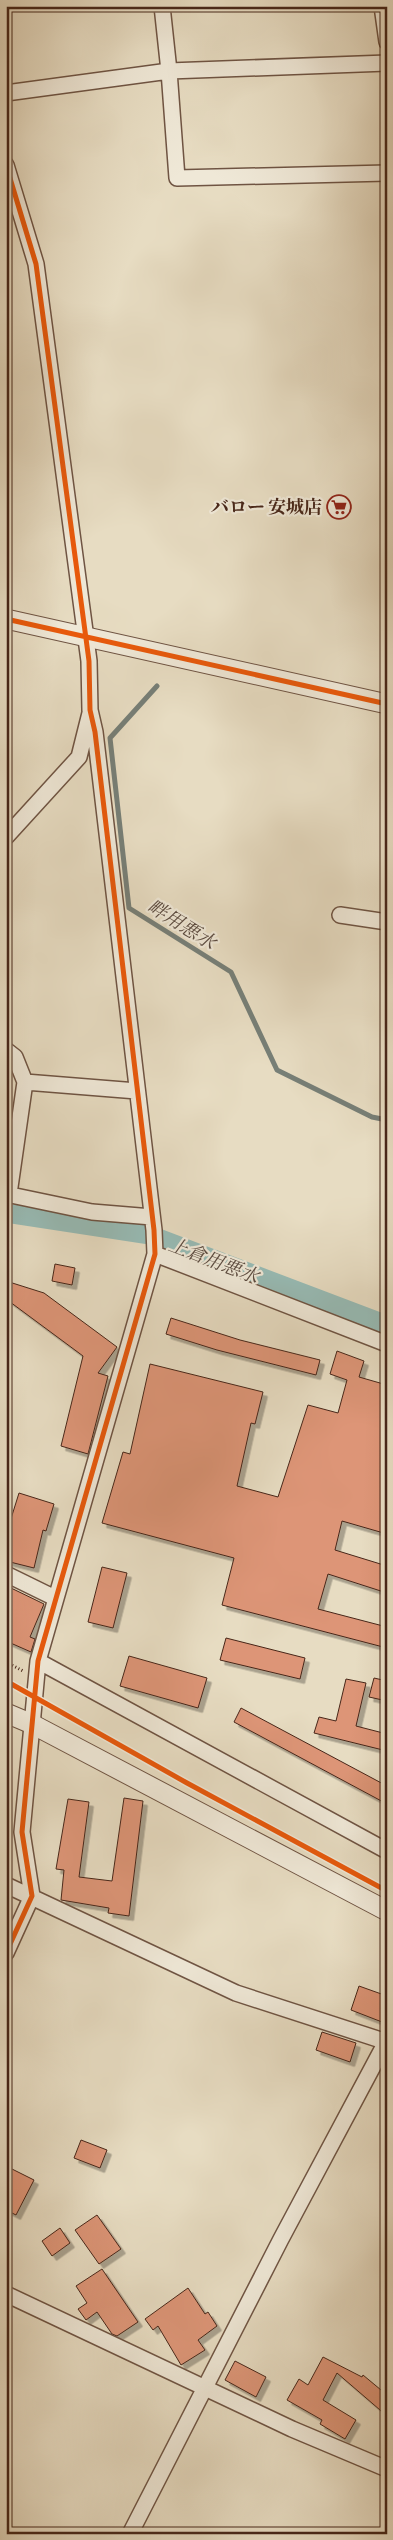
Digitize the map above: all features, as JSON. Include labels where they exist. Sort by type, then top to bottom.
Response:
[{"type":"street","points":[[162,6],[177,178],[387,173]]},
{"type":"street","points":[[382,6],[387,42]]},
{"type":"street","points":[[6,93],[169,71],[387,63]]},
{"type":"street","points":[[6,165],[36,264],[86,638],[90,710],[96,738],[153,1223],[155,1254],[38,1661],[22,1832],[32,1896],[6,1953]]},
{"type":"street","points":[[6,619],[387,704]]},
{"type":"street","points":[[6,837],[79,757],[90,710]]},
{"type":"street","points":[[340,915],[387,922]]},
{"type":"street","points":[[6,1050],[15,1057],[24,1082],[8,1194],[153,1223]]},
{"type":"street","points":[[24,1082],[137,1091]]},
{"type":"street","points":[[155,1254],[387,1344]]},
{"type":"street","points":[[6,1574],[55,1598]]},
{"type":"street","points":[[38,1661],[387,1851]]},
{"type":"street","points":[[6,1712],[387,1911]]},
{"type":"street","points":[[6,1885],[236,1993],[386,2042],[281,2239],[130,2534]]},
{"type":"street","points":[[6,2294],[387,2470]]},
{"type":"building","points":[[55,1264],[75,1268],[72,1285],[52,1281]]},
{"type":"building","points":[[6,1281],[44,1293],[117,1347],[98,1373],[108,1376],[88,1454],[61,1446],[83,1356],[6,1299]]},
{"type":"building","points":[[171,1318],[240,1340],[320,1360],[316,1375],[217,1350],[166,1334]]},
{"type":"building","points":[[337,1351],[364,1361],[359,1377],[387,1385],[387,1534],[342,1521],[335,1550],[387,1566],[387,1593],[328,1574],[318,1609],[387,1627],[387,1648],[222,1605],[234,1558],[102,1523],[123,1452],[130,1454],[150,1364],[263,1392],[255,1424],[251,1423],[237,1486],[278,1497],[308,1405],[338,1413],[347,1380],[330,1374]]},
{"type":"building","points":[[19,1493],[54,1504],[46,1531],[43,1530],[34,1568],[6,1561],[6,1524],[9,1525]]},
{"type":"building","points":[[102,1567],[127,1573],[113,1628],[88,1622]]},
{"type":"building","points":[[11,1588],[44,1604],[30,1637],[35,1639],[31,1652],[6,1641],[6,1596]]},
{"type":"building","points":[[226,1638],[305,1658],[300,1679],[220,1660]]},
{"type":"building","points":[[129,1656],[207,1678],[198,1708],[120,1686]]},
{"type":"building","points":[[374,1678],[387,1681],[387,1701],[369,1697]]},
{"type":"building","points":[[346,1679],[366,1683],[356,1726],[387,1734],[383,1750],[314,1733],[319,1717],[336,1721]]},
{"type":"building","points":[[241,1708],[387,1786],[387,1804],[234,1722]]},
{"type":"building","points":[[124,1798],[143,1801],[129,1916],[108,1913],[109,1908],[61,1900],[64,1870],[56,1869],[68,1799],[89,1802],[79,1877],[112,1881]]},
{"type":"building","points":[[359,1986],[387,1996],[387,2009],[382,2022],[351,2010]]},
{"type":"building","points":[[322,2032],[356,2043],[350,2062],[316,2050]]},
{"type":"building","points":[[81,2140],[107,2150],[100,2168],[74,2158]]},
{"type":"building","points":[[6,2166],[34,2180],[16,2215],[6,2210]]},
{"type":"building","points":[[97,2215],[121,2249],[99,2264],[75,2230]]},
{"type":"building","points":[[60,2228],[70,2243],[52,2256],[42,2241]]},
{"type":"building","points":[[102,2269],[138,2322],[117,2336],[112,2334],[97,2312],[86,2320],[78,2309],[87,2303],[76,2286]]},
{"type":"building","points":[[188,2288],[205,2314],[208,2312],[217,2326],[198,2340],[205,2350],[181,2365],[158,2326],[153,2330],[145,2319]]},
{"type":"building","points":[[323,2357],[362,2377],[363,2375],[387,2395],[387,2416],[337,2373],[323,2400],[356,2420],[345,2439],[320,2424],[322,2420],[287,2400],[299,2379],[308,2385]]},
{"type":"building","points":[[235,2361],[266,2377],[256,2397],[225,2380]]},
{"type":"waterway","name":"畔用悪水","points":[[157,686],[110,738],[129,908],[231,972],[277,1070],[372,1117],[387,1120]]},
{"type":"waterway","name":"上倉用悪水","points":[[6,1213],[150,1235],[387,1325]]},
{"type":"cycle path","points":[[6,165],[36,264],[89,661],[90,710],[95,732],[154,1230],[155,1254],[38,1661],[22,1832],[32,1896],[6,1953]]},
{"type":"cycle path","points":[[6,619],[387,704]]},
{"type":"cycle path","points":[[6,1681],[187,1783],[387,1891]]},
{"type":"place","name":"バロー 安城店","points":[[339,507]]}]
